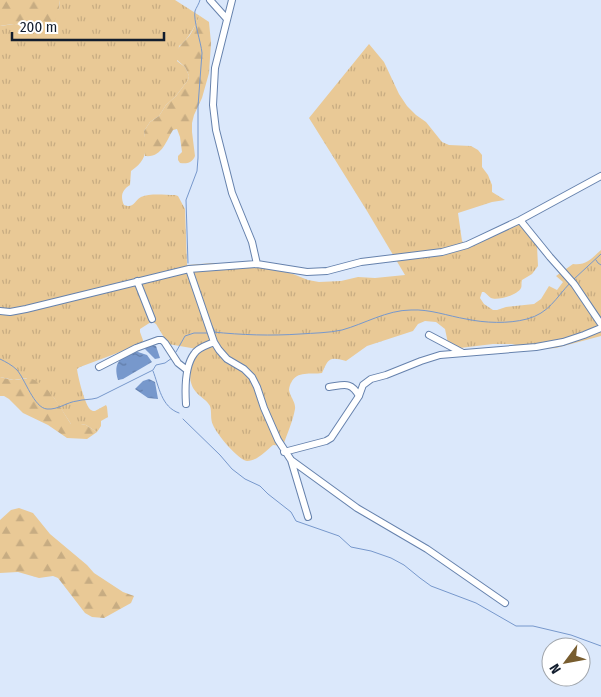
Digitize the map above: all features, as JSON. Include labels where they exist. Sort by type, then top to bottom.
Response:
[{"type":"street","points":[[210,0],[227,19]]},
{"type":"street","points":[[232,0],[215,68],[213,106],[216,130],[232,193],[252,242],[257,264]]},
{"type":"street","points":[[0,311],[10,312],[26,309],[189,269],[257,264],[307,272],[327,270],[361,262],[442,252],[467,245],[520,220],[601,176]]},
{"type":"street","points":[[520,220],[572,281],[601,324]]},
{"type":"street","points":[[189,269],[213,339],[227,359],[244,369],[252,377],[267,417],[284,452],[291,460],[357,508],[427,550],[505,603]]},
{"type":"street","points":[[137,281],[152,319]]},
{"type":"street","points":[[284,452],[331,438],[359,396],[363,385],[371,379],[402,370],[420,361],[440,356],[536,347],[584,336],[601,328]]},
{"type":"street","points":[[429,335],[463,353]]},
{"type":"street","points":[[186,404],[187,370],[194,353],[213,339]]},
{"type":"street","points":[[99,367],[136,348],[162,340],[182,367],[187,370]]},
{"type":"street","points":[[329,387],[351,386],[359,396]]},
{"type":"street","points":[[291,460],[308,517]]},
{"type":"green space","points":[[0,0],[60,0],[56,18],[48,25],[16,24],[0,26]]},
{"type":"green space","points":[[60,0],[175,0],[200,16],[188,36],[179,46],[177,61],[185,67],[189,76],[188,80],[159,116],[150,122],[144,131],[145,153],[141,162],[131,171],[130,185],[125,189],[122,196],[124,205],[130,206],[145,196],[178,196],[185,209],[187,265],[251,263],[319,282],[341,281],[358,277],[375,278],[405,275],[309,118],[369,44],[384,62],[399,94],[407,106],[426,122],[442,142],[449,145],[471,146],[478,150],[482,155],[482,167],[492,185],[492,192],[505,200],[492,202],[458,213],[462,241],[464,243],[516,219],[537,246],[538,266],[532,274],[522,280],[519,291],[498,299],[491,298],[482,292],[480,298],[484,304],[493,310],[497,310],[506,307],[534,304],[541,299],[549,286],[557,290],[563,282],[556,276],[573,264],[582,264],[589,261],[601,250],[601,336],[556,348],[531,349],[512,344],[493,344],[449,348],[445,329],[436,322],[425,321],[418,324],[413,331],[367,346],[346,361],[333,359],[328,361],[322,373],[297,376],[289,388],[295,409],[283,446],[273,445],[258,458],[247,461],[238,456],[218,434],[212,423],[210,406],[193,387],[190,371],[197,349],[168,344],[156,324],[151,322],[140,329],[144,343],[77,369],[86,403],[91,410],[95,411],[106,405],[108,417],[101,421],[101,426],[97,432],[86,425],[71,424],[54,398],[26,378],[14,380],[0,377],[0,26],[14,24],[44,26],[59,9]]},
{"type":"green space","points":[[200,16],[209,22],[211,43],[209,73],[192,123],[195,156],[192,160],[185,163],[180,163],[178,160],[178,156],[182,152],[177,129],[173,130],[166,144],[159,152],[151,156],[145,156],[144,131],[150,122],[159,116],[188,80],[187,71],[176,59],[176,55]]},
{"type":"green space","points":[[0,377],[14,380],[32,379],[38,382],[54,398],[71,424],[86,425],[97,432],[87,439],[67,438],[48,425],[23,413],[9,399],[0,396]]},
{"type":"green space","points":[[19,508],[33,513],[50,534],[94,573],[123,592],[134,596],[131,603],[104,618],[92,617],[85,613],[58,578],[53,576],[39,578],[18,572],[0,573],[0,520],[11,510]]},
{"type":"water","points":[[153,345],[156,346],[160,358],[155,359],[145,349]]},
{"type":"water","points":[[135,351],[147,355],[152,362],[118,380],[116,369],[119,361]]},
{"type":"water","points":[[149,379],[155,382],[158,399],[148,398],[135,389],[143,381]]},
{"type":"waterway","points":[[188,263],[186,200],[197,171],[198,158],[198,106],[202,53],[195,11],[200,0]]},
{"type":"waterway","points":[[574,279],[601,254]]},
{"type":"waterway","points":[[596,260],[601,265]]},
{"type":"waterway","points":[[213,332],[267,335],[332,332],[393,312],[411,310],[481,321],[512,322],[527,319],[541,313],[551,305],[570,283]]},
{"type":"waterway","points":[[210,322],[215,332]]},
{"type":"waterway","points":[[176,352],[185,336],[194,333],[209,333]]},
{"type":"waterway","points":[[0,359],[17,370],[38,404],[51,409],[73,402],[97,398],[153,370],[156,365],[165,363],[172,358]]},
{"type":"waterway","points":[[153,371],[164,401],[179,413]]},
{"type":"waterway","points":[[183,419],[232,469],[245,479],[260,486],[291,512],[296,521],[339,536],[351,547],[391,558],[404,565],[431,586],[476,603],[516,626],[533,626],[571,635],[601,646]]}]
